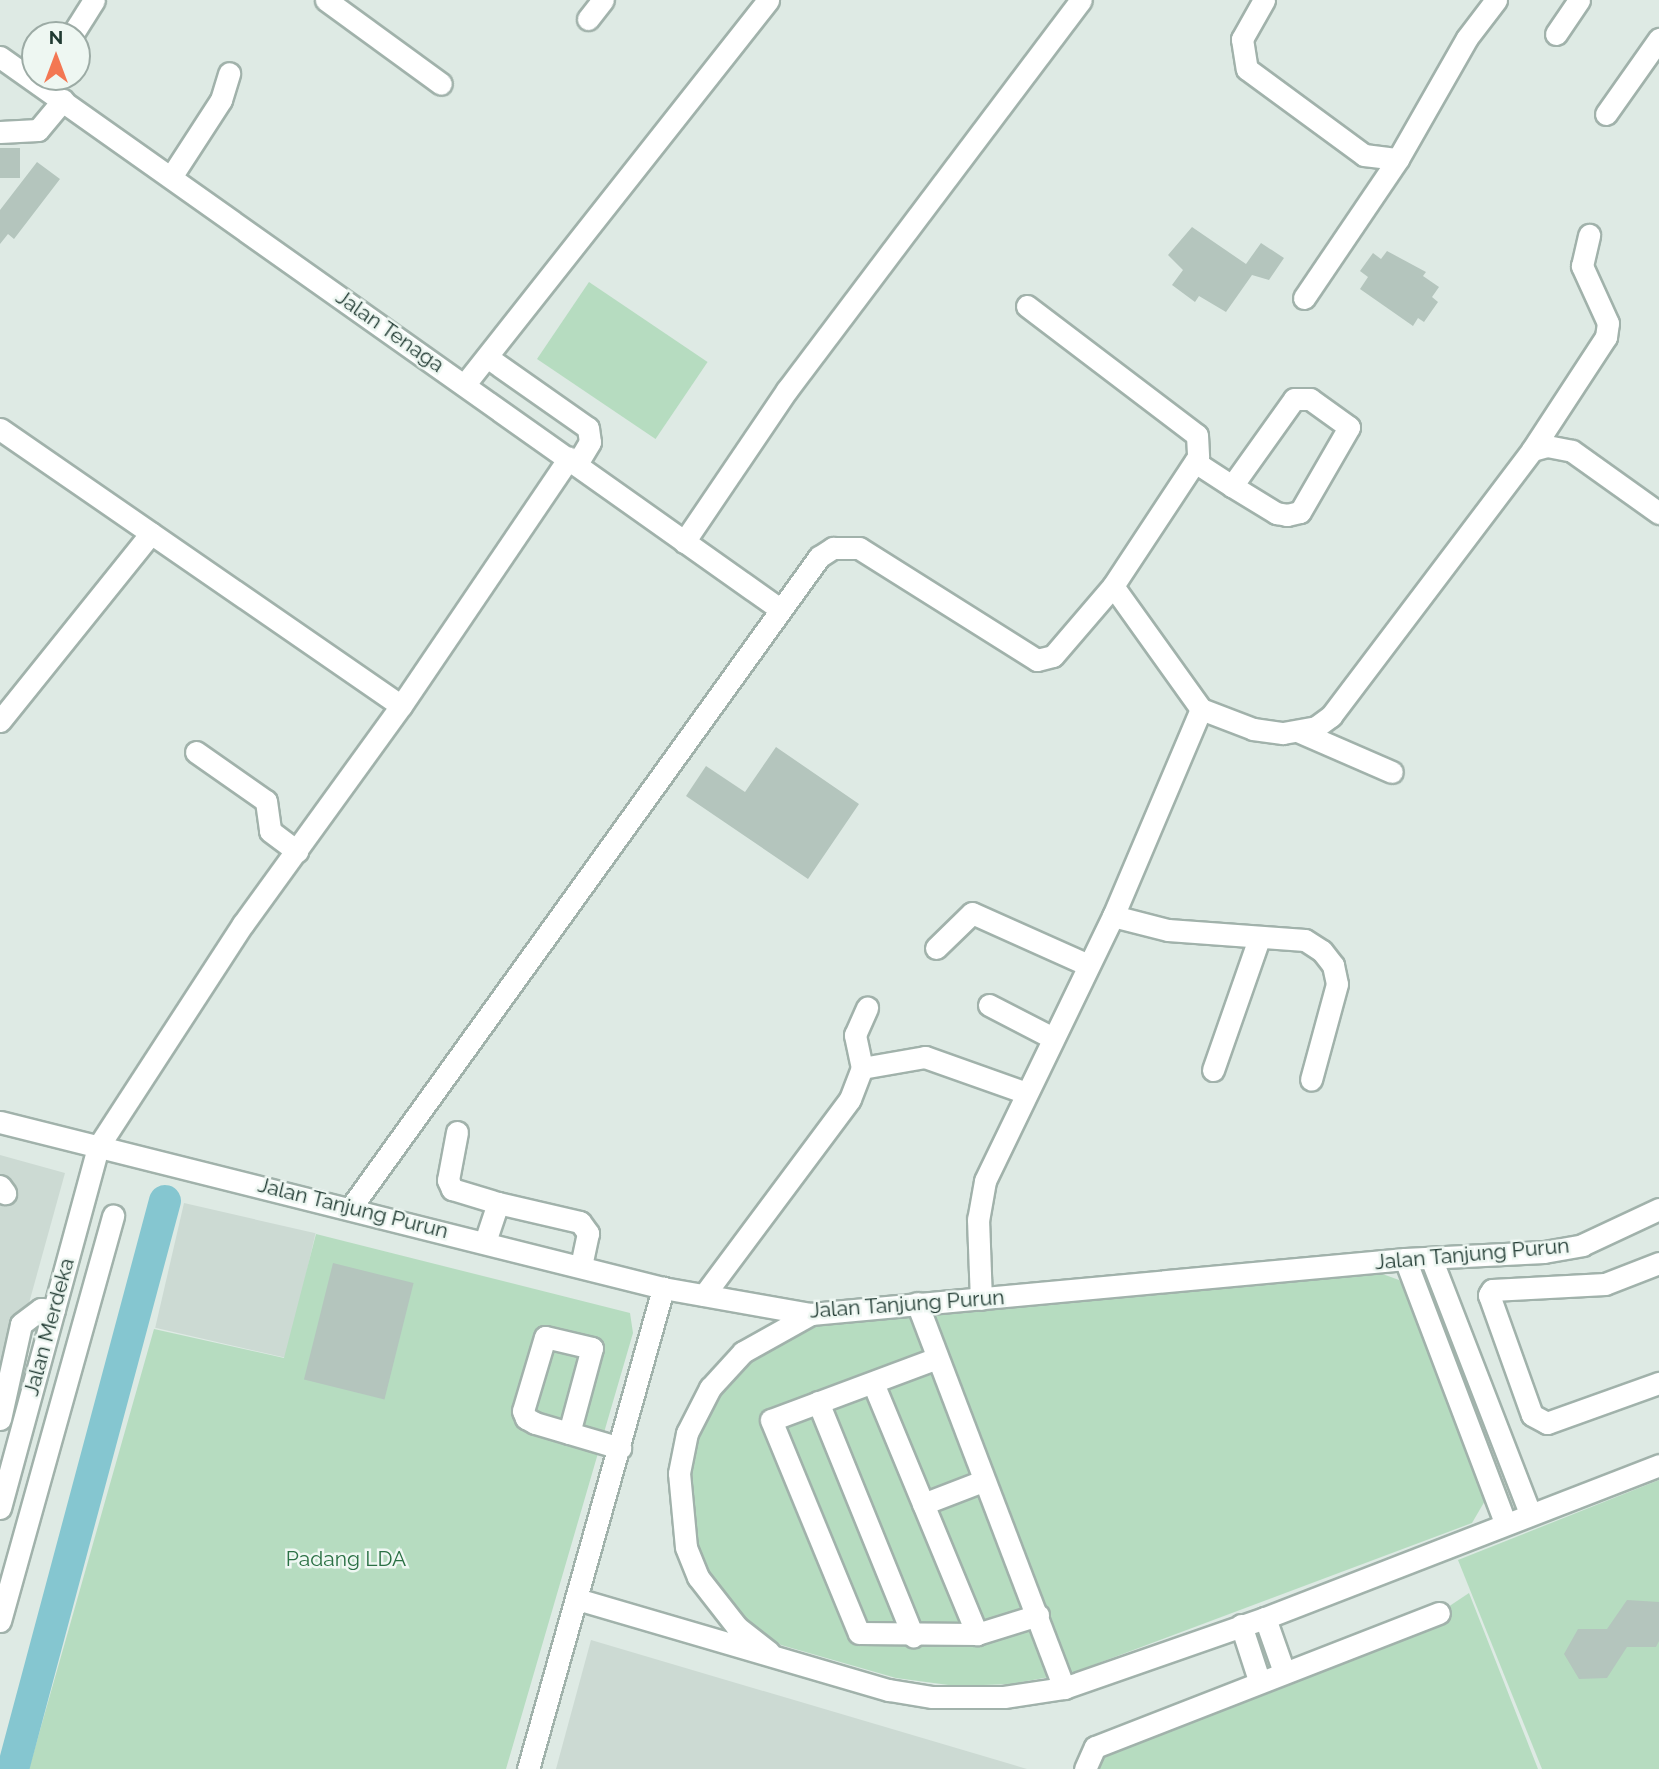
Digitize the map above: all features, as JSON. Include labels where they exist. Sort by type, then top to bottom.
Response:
[{"type":"street","points":[[81,21],[94,0]]},
{"type":"street","points":[[587,19],[603,0]]},
{"type":"street","points":[[465,384],[768,0]]},
{"type":"street","points":[[684,542],[787,390],[1081,0]]},
{"type":"street","points":[[1264,0],[1242,39],[1247,69],[1364,155],[1398,159]]},
{"type":"street","points":[[1556,34],[1579,0]]},
{"type":"street","points":[[332,2],[441,83]]},
{"type":"street","points":[[1304,298],[1398,159],[1485,4]]},
{"type":"street","points":[[1606,114],[1659,38]]},
{"type":"street","name":"Jalan Tenaga","points":[[0,57],[21,69]]},
{"type":"street","points":[[171,177],[221,100],[229,73]]},
{"type":"street","name":"Jalan Tenaga","points":[[53,91],[777,607]]},
{"type":"street","points":[[0,132],[38,130],[63,100]]},
{"type":"street","points":[[1300,732],[1316,727],[1343,702],[1532,450],[1606,337],[1608,323],[1582,266],[1589,235]]},
{"type":"street","points":[[352,1206],[777,607],[819,556],[833,548],[859,548],[1037,660],[1053,656],[1114,586],[1195,463],[1201,447],[1189,424],[1027,306]]},
{"type":"street","name":"Jalan Merdeka","points":[[0,1508],[98,1147],[297,851],[573,461],[590,442],[587,428],[487,356]]},
{"type":"street","points":[[1195,463],[1276,513],[1300,512],[1348,436],[1346,422],[1310,399],[1294,399],[1232,485]]},
{"type":"street","points":[[0,429],[401,706]]},
{"type":"street","points":[[1532,450],[1547,446],[1572,451],[1659,513]]},
{"type":"street","points":[[0,722],[151,533]]},
{"type":"street","points":[[1114,586],[1201,709],[1253,729],[1300,732],[1392,772]]},
{"type":"street","points":[[981,1299],[979,1199],[1024,1092],[1114,916],[1201,709]]},
{"type":"street","points":[[196,752],[266,801],[271,809],[271,831],[297,851]]},
{"type":"street","points":[[936,948],[972,913],[1088,965]]},
{"type":"street","points":[[1114,916],[1168,930],[1259,939],[1305,940],[1333,965],[1337,984],[1311,1080]]},
{"type":"street","points":[[1213,1070],[1259,939]]},
{"type":"street","points":[[989,1005],[1051,1037]]},
{"type":"street","points":[[704,1295],[850,1099],[862,1068],[854,1042],[867,1008]]},
{"type":"street","points":[[862,1068],[925,1057],[1024,1092]]},
{"type":"street","name":"Jalan Tanjung Purun","points":[[0,1122],[352,1206],[663,1287],[811,1314],[1582,1245],[1659,1209]]},
{"type":"street","points":[[457,1132],[447,1180],[452,1189],[586,1226],[581,1266]]},
{"type":"street","points":[[485,1242],[498,1203]]},
{"type":"street","points":[[0,1621],[113,1215]]},
{"type":"street","points":[[1431,1258],[1530,1513]]},
{"type":"street","points":[[1405,1259],[1506,1522]]},
{"type":"street","points":[[1659,1264],[1605,1283],[1492,1290],[1489,1295],[1532,1415],[1547,1423],[1659,1383]]},
{"type":"street","points":[[528,1769],[663,1287]]},
{"type":"street","points":[[917,1303],[1064,1688]]},
{"type":"street","points":[[0,1419],[21,1324],[41,1309],[54,1310]]},
{"type":"street","points":[[776,1658],[737,1627],[698,1577],[686,1547],[679,1474],[687,1433],[710,1388],[743,1353],[811,1314]]},
{"type":"street","points":[[569,1433],[592,1348],[545,1337],[523,1411],[535,1423],[569,1433],[620,1448]]},
{"type":"street","points":[[937,1358],[771,1420],[859,1633],[913,1636],[977,1634],[1038,1615]]},
{"type":"street","points":[[10,1374],[35,1379]]},
{"type":"street","points":[[873,1383],[977,1634]]},
{"type":"street","points":[[818,1402],[913,1636]]},
{"type":"street","points":[[577,1599],[776,1658],[932,1697],[1004,1697],[1064,1688],[1265,1618],[1506,1522],[1659,1465]]},
{"type":"street","points":[[923,1504],[983,1481]]},
{"type":"street","points":[[1085,1769],[1095,1747],[1259,1680],[1439,1613]]},
{"type":"street","points":[[1265,1618],[1284,1672]]},
{"type":"street","points":[[1241,1625],[1259,1680]]},
{"type":"shaded area","points":[[0,1155],[65,1173],[0,1408]]},
{"type":"shaded area","points":[[184,1203],[316,1233],[287,1358],[155,1328]]},
{"type":"shaded area","points":[[591,1640],[1027,1769],[556,1769]]},
{"type":"green space","points":[[589,282],[708,362],[656,439],[537,359]]},
{"type":"green space","name":"Padang LDA","points":[[316,1234],[630,1313],[633,1333],[506,1769],[29,1769],[154,1329],[284,1358]]},
{"type":"green space","points":[[1377,1272],[1399,1280],[1417,1307],[1486,1499],[1472,1523],[1072,1673],[1011,1684],[956,1686],[896,1678],[781,1645],[744,1620],[704,1567],[694,1541],[687,1473],[695,1435],[716,1393],[746,1359],[815,1321]]},
{"type":"green space","points":[[1659,1480],[1659,1769],[1542,1769],[1458,1560]]},
{"type":"green space","points":[[1469,1593],[1538,1769],[1084,1769],[1087,1761],[1439,1613]]},
{"type":"building","points":[[0,148],[20,148],[20,178],[0,178]]},
{"type":"building","points":[[37,162],[60,179],[14,239],[8,234],[0,244],[0,210]]},
{"type":"building","points":[[1192,227],[1246,264],[1261,243],[1284,258],[1269,280],[1252,275],[1226,312],[1199,296],[1195,302],[1172,285],[1183,270],[1168,255]]},
{"type":"building","points":[[1387,251],[1426,272],[1423,276],[1439,287],[1432,297],[1438,302],[1424,322],[1418,318],[1413,326],[1360,289],[1368,277],[1360,271],[1373,253],[1381,259]]},
{"type":"building","points":[[776,747],[859,804],[808,879],[686,796],[706,766],[745,792]]},
{"type":"building","points":[[333,1263],[414,1283],[385,1400],[304,1379]]},
{"type":"building","points":[[1627,1600],[1659,1602],[1659,1641],[1656,1647],[1627,1647],[1607,1678],[1579,1679],[1564,1654],[1578,1629],[1607,1629]]},
{"type":"waterway","points":[[13,1769],[165,1201]]}]
